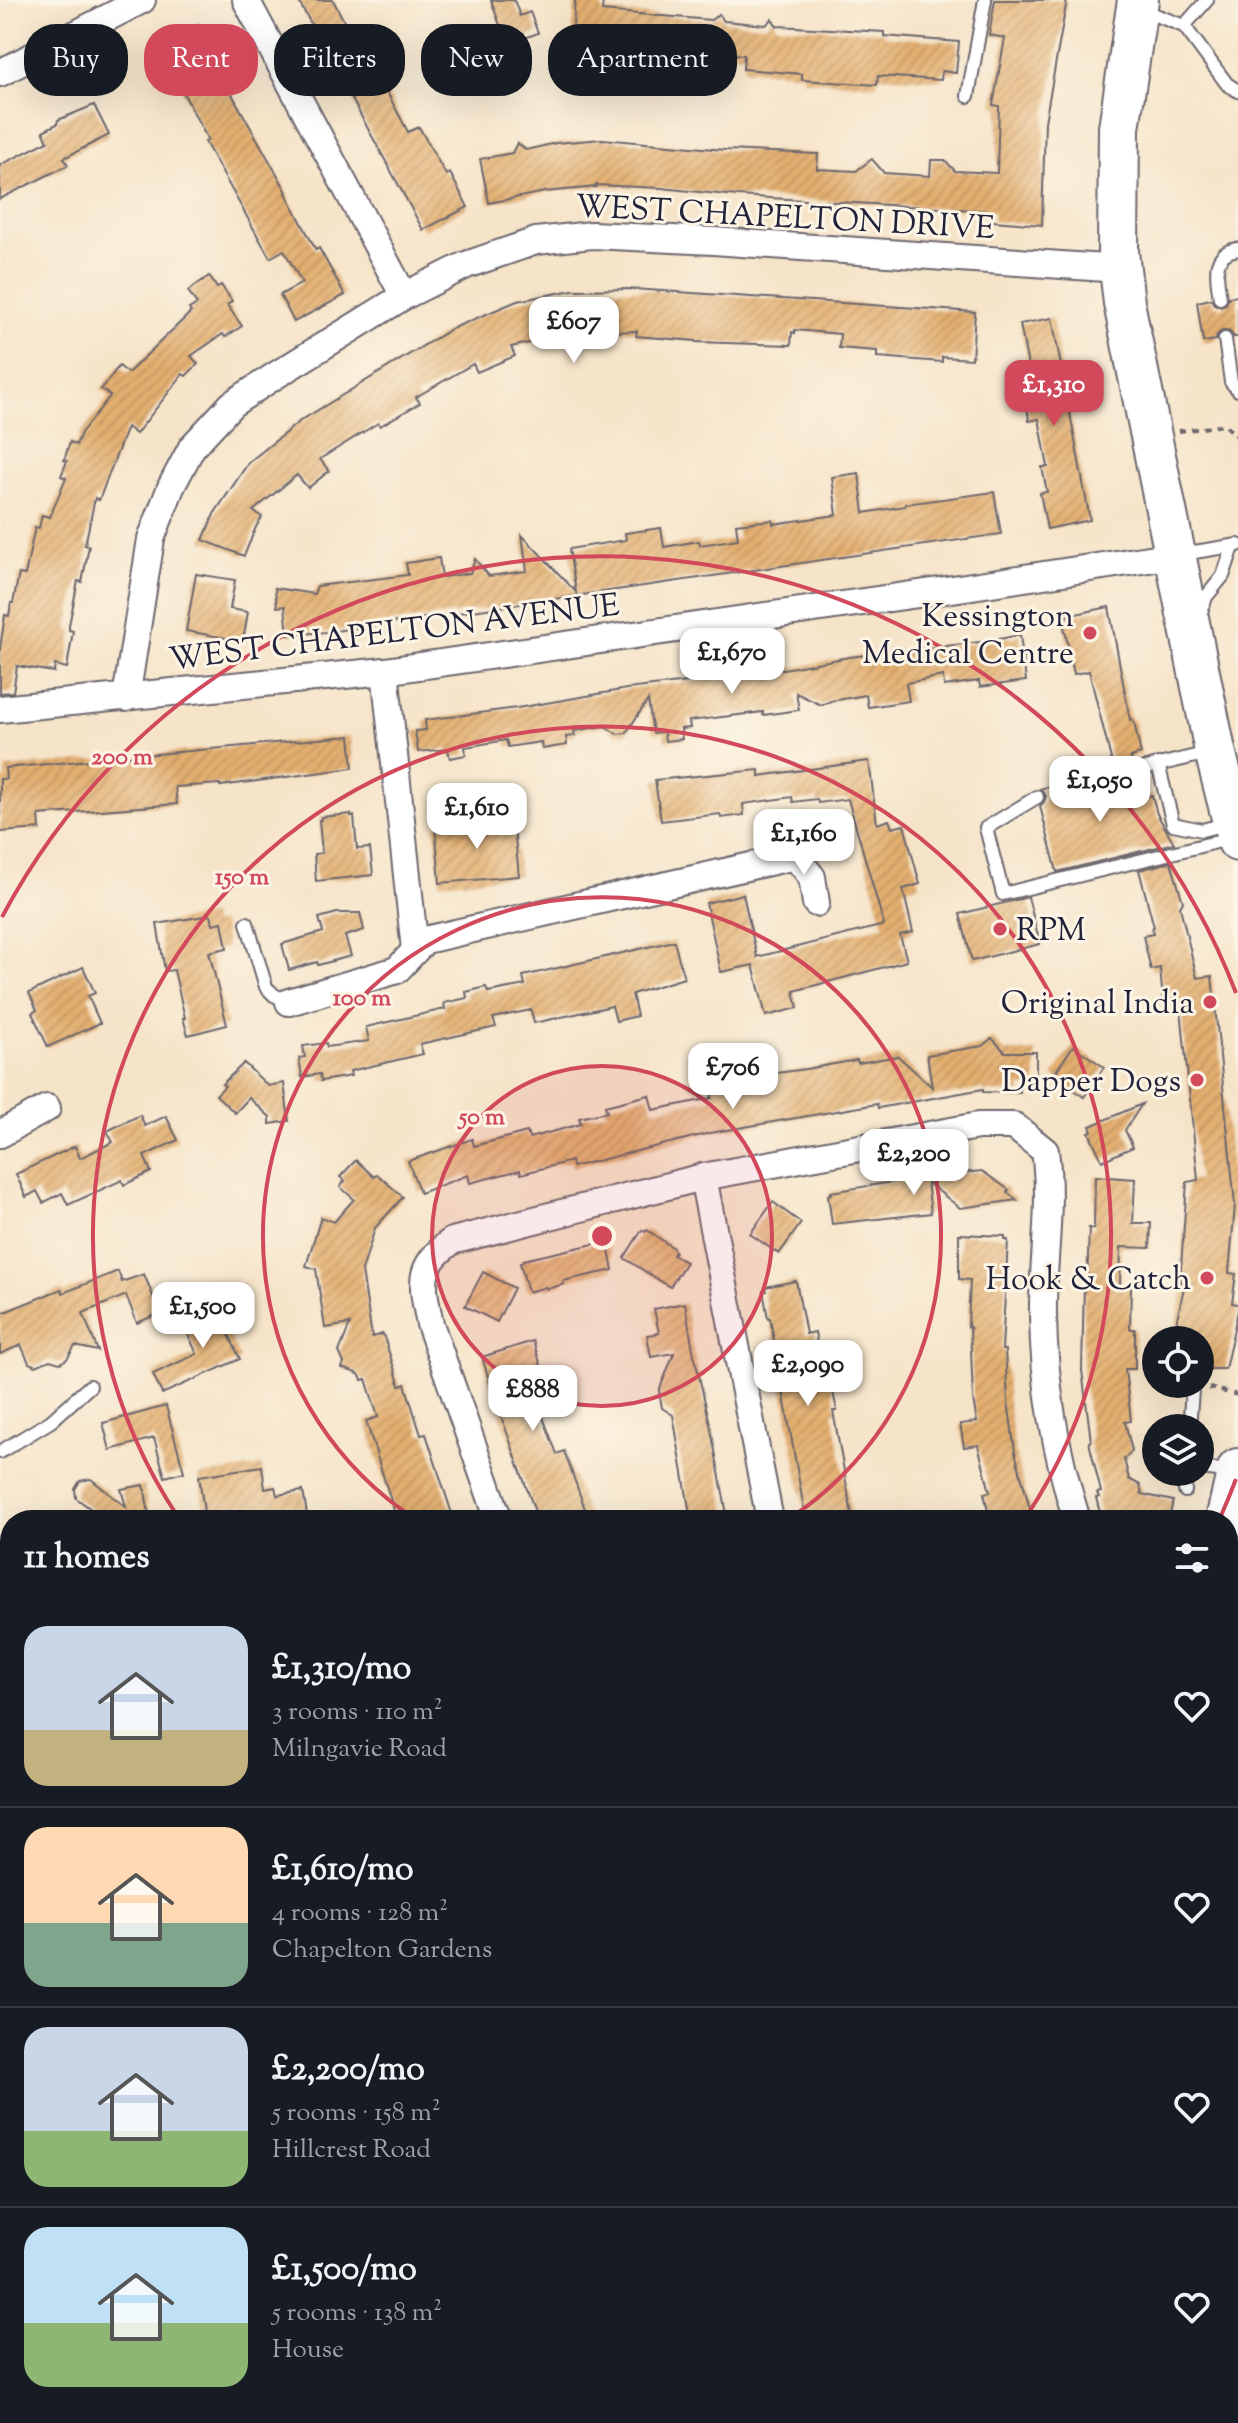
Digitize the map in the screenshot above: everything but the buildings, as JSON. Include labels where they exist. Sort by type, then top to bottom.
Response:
[{"type":"main road","points":[[1137,7],[1119,128],[1120,269],[1126,318],[1215,751],[1236,833]]},
{"type":"main road","points":[[1228,1510],[1238,1471]]},
{"type":"street","points":[[0,73],[142,0]]},
{"type":"street","points":[[246,0],[404,296]]},
{"type":"street","name":"WEST CHAPELTON DRIVE","points":[[126,698],[151,539],[171,487],[192,447],[232,404],[404,296],[466,265],[536,241],[592,235],[1120,269]]},
{"type":"street","name":"WEST CHAPELTON AVENUE","points":[[0,709],[385,671],[1175,555]]},
{"type":"street","points":[[385,671],[415,950]]},
{"type":"street","points":[[289,1002],[397,970],[425,940],[795,856],[812,877],[816,903]]},
{"type":"street","points":[[0,1134],[47,1108]]},
{"type":"street","points":[[495,1510],[430,1324],[423,1292],[425,1268],[438,1251],[452,1241],[703,1177],[978,1126],[1014,1126],[1045,1151],[1049,1177],[1043,1315],[1049,1407],[1075,1510]]},
{"type":"street","points":[[703,1177],[768,1510]]},
{"type":"lane","points":[[968,96],[985,0]]},
{"type":"lane","points":[[1184,26],[1207,0]]},
{"type":"lane","points":[[1137,7],[1184,26],[1227,84],[1238,91]]},
{"type":"lane","points":[[1220,298],[1215,267],[1220,257],[1238,249]]},
{"type":"lane","points":[[1225,339],[1231,382],[1238,390]]},
{"type":"lane","points":[[1175,555],[1235,546]]},
{"type":"lane","points":[[1193,636],[1206,597],[1223,576],[1235,546]]},
{"type":"lane","points":[[1076,785],[1215,751]]},
{"type":"lane","points":[[1158,764],[1173,824],[1236,833]]},
{"type":"lane","points":[[1037,797],[986,828],[1003,894],[1236,833]]},
{"type":"lane","points":[[247,923],[266,987],[289,1002]]},
{"type":"lane","points":[[0,1452],[51,1421],[90,1386]]},
{"type":"lane","points":[[1214,1469],[1238,1471]]},
{"type":"lane","points":[[1185,1486],[1185,1491]]},
{"type":"path","points":[[1176,432],[1225,425],[1238,437]]},
{"type":"path","points":[[1214,1389],[1238,1395]]},
{"type":"place","name":"Kessington Medical Centre","points":[[1090,633]]},
{"type":"place","name":"RPM","points":[[1000,929]]},
{"type":"place","name":"Original India","points":[[1210,1002]]},
{"type":"place","name":"Dapper Dogs","points":[[1197,1080]]},
{"type":"place","name":"Hook & Catch","points":[[1207,1278]]}]
